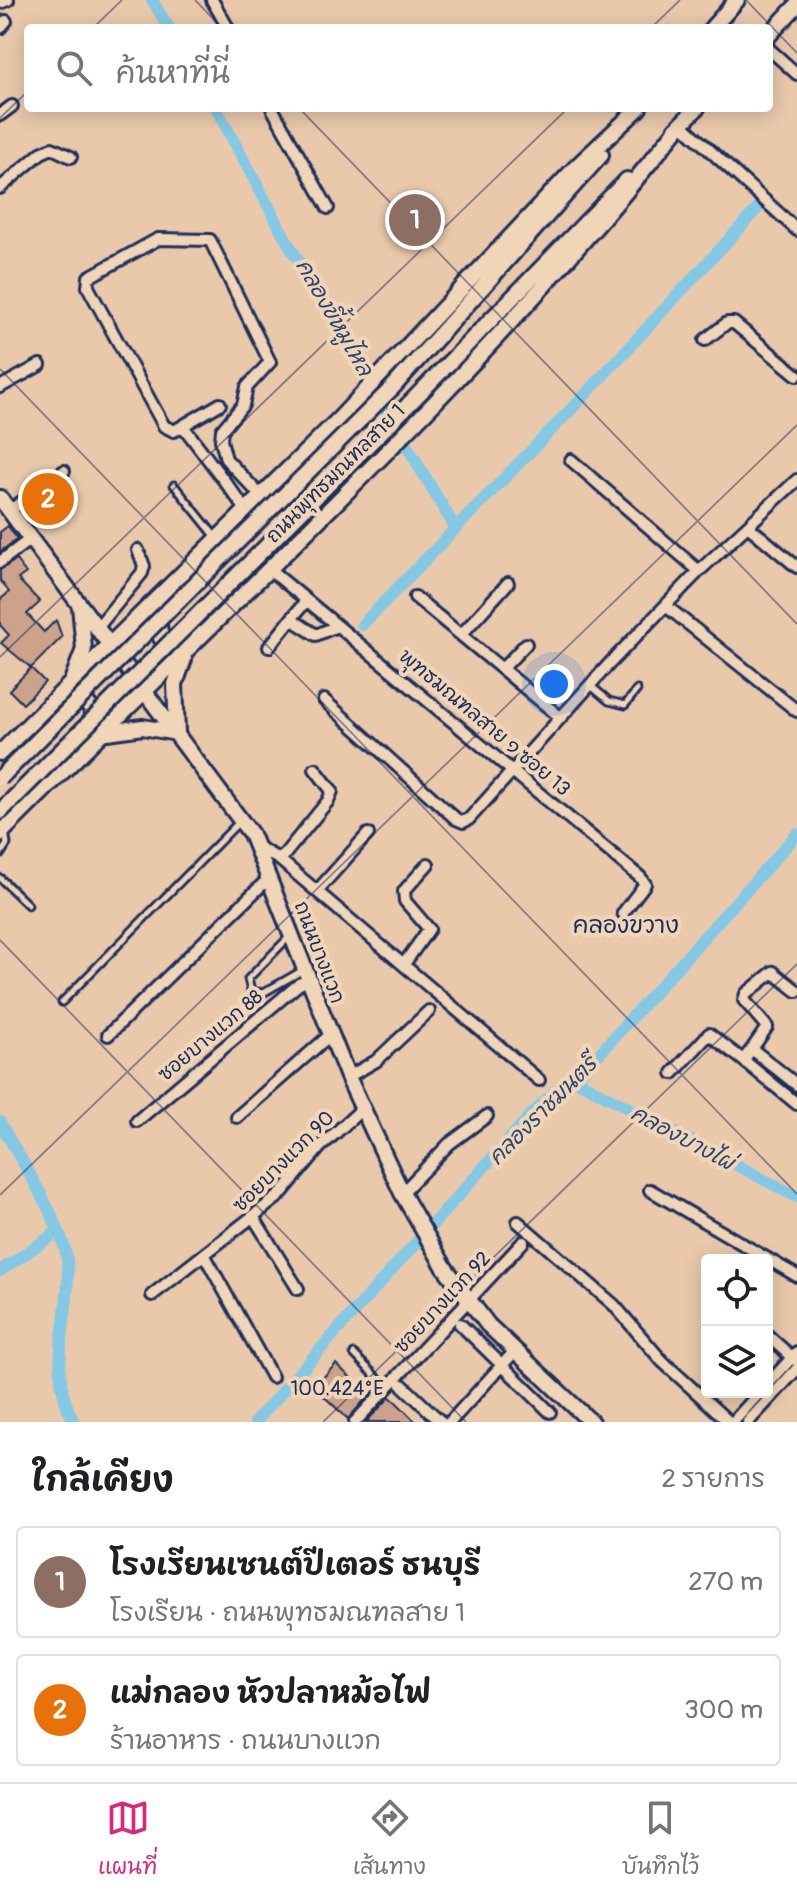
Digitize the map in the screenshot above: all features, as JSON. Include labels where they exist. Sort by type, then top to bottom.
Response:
[{"type":"main road","points":[[716,24],[737,0]]},
{"type":"main road","points":[[773,31],[797,5]]},
{"type":"main road","name":"ถนนพุทธมณฑลสาย 1","points":[[0,754],[339,419],[577,166],[636,112]]},
{"type":"main road","name":"ถนนพุทธมณฑลสาย 1","points":[[0,778],[393,387],[636,112]]},
{"type":"main road","name":"ถนนพุทธมณฑลสาย 1","points":[[0,812],[409,404],[693,112]]},
{"type":"main road","name":"ถนนพุทธมณฑลสาย 1","points":[[2,832],[429,407],[618,203],[681,124]]},
{"type":"main road","name":"ถนนบางแวก","points":[[0,498],[241,819],[258,847],[330,1035],[362,1109],[406,1199],[445,1268],[469,1302],[515,1351],[591,1422]]},
{"type":"main road","points":[[188,569],[156,615],[161,638],[172,646],[223,615]]},
{"type":"main road","points":[[71,684],[84,649],[79,601]]},
{"type":"main road","points":[[102,733],[135,727],[177,733],[175,684],[178,668],[194,644]]},
{"type":"main road","points":[[0,754],[61,706],[85,701],[92,709],[91,729],[56,779]]},
{"type":"street","points":[[0,3],[8,0]]},
{"type":"street","points":[[212,0],[226,24]]},
{"type":"street","points":[[773,53],[797,74]]},
{"type":"street","points":[[0,115],[12,106]]},
{"type":"street","points":[[274,112],[328,208]]},
{"type":"street","points":[[681,124],[797,230]]},
{"type":"street","points":[[1,183],[52,148],[71,157]]},
{"type":"street","points":[[220,404],[174,431],[164,426],[87,282],[114,261],[158,239],[210,240],[269,358],[268,366],[247,387],[243,405],[222,430],[221,440],[226,459],[261,496]]},
{"type":"street","points":[[705,340],[727,323],[734,323],[797,375]]},
{"type":"street","points":[[0,387],[40,365]]},
{"type":"street","points":[[183,426],[247,511]]},
{"type":"street","points":[[571,460],[699,571]]},
{"type":"street","points":[[9,511],[64,471]]},
{"type":"street","points":[[324,700],[463,822],[699,571],[797,480]]},
{"type":"street","points":[[749,527],[797,567]]},
{"type":"street","points":[[0,562],[29,540]]},
{"type":"street","points":[[97,628],[142,573],[144,566],[138,550]]},
{"type":"street","name":"พุทธมณฑลสาย ๑ ซอย 13","points":[[269,569],[335,627],[378,657],[513,769],[645,884],[623,913]]},
{"type":"street","points":[[461,635],[508,583]]},
{"type":"street","points":[[415,597],[560,717]]},
{"type":"street","points":[[269,647],[305,602]]},
{"type":"street","points":[[666,606],[797,711]]},
{"type":"street","points":[[291,619],[316,635],[335,627]]},
{"type":"street","points":[[503,668],[526,644]]},
{"type":"street","points":[[280,860],[328,801],[332,791],[315,769]]},
{"type":"street","points":[[317,891],[368,834]]},
{"type":"street","points":[[258,847],[280,860],[539,1080]]},
{"type":"street","points":[[404,964],[429,929],[405,901],[404,891],[428,864]]},
{"type":"street","points":[[108,1035],[270,877]]},
{"type":"street","points":[[743,1060],[767,1027],[744,1000],[746,994],[773,972],[797,991]]},
{"type":"street","name":"ซอยบางแวก 88","points":[[137,1121],[307,974]]},
{"type":"street","points":[[348,1077],[376,1061],[429,1011]]},
{"type":"street","points":[[673,1073],[709,1034],[797,1104]]},
{"type":"street","points":[[237,1117],[330,1035]]},
{"type":"street","points":[[752,1049],[797,1085]]},
{"type":"street","name":"ซอยบางแวก 90","points":[[152,1295],[279,1196],[327,1140],[362,1109]]},
{"type":"street","points":[[406,1199],[449,1144],[487,1116]]},
{"type":"street","points":[[650,1190],[797,1276]]},
{"type":"street","points":[[254,1218],[298,1289]]},
{"type":"street","points":[[518,1222],[614,1305],[662,1361],[731,1422],[754,1398]]},
{"type":"street","name":"ซอยบางแวก 92","points":[[355,1422],[523,1242]]},
{"type":"street","points":[[205,1256],[272,1377]]},
{"type":"street","points":[[460,1324],[550,1412]]},
{"type":"street","points":[[773,1340],[795,1357],[773,1379]]},
{"type":"street","points":[[450,1422],[515,1351]]},
{"type":"street","points":[[748,1422],[797,1369]]},
{"type":"street","points":[[402,1385],[441,1422]]},
{"type":"lane","points":[[174,485],[218,540]]},
{"type":"lane","points":[[590,685],[619,705],[625,705],[637,690]]},
{"type":"lane","points":[[62,1002],[241,819]]},
{"type":"lane","points":[[0,855],[7,844],[2,832]]},
{"type":"lane","points":[[0,878],[28,905]]},
{"type":"lane","points":[[292,934],[257,968],[248,984],[257,995],[307,974]]},
{"type":"lane","points":[[354,1354],[387,1388]]},
{"type":"building","points":[[8,526],[17,539],[0,552],[0,532]]},
{"type":"building","points":[[16,560],[26,573],[18,579],[40,602],[27,614],[44,632],[56,620],[62,637],[31,668],[1,643],[9,635],[0,625],[0,600],[9,592],[0,580],[0,570]]},
{"type":"building","points":[[31,668],[45,682],[23,704],[9,690]]},
{"type":"building","points":[[336,1364],[369,1395],[348,1419],[314,1387]]},
{"type":"building","points":[[390,1397],[396,1402],[416,1422],[366,1422]]},
{"type":"waterway","name":"คลองขี้หมูไหล","points":[[152,0],[167,24]]},
{"type":"waterway","name":"คลองขี้หมูไหล","points":[[218,112],[287,241],[454,526]]},
{"type":"waterway","points":[[362,625],[584,396],[760,206]]},
{"type":"waterway","name":"คลองราชมนตรี","points":[[255,1422],[530,1116],[570,1077],[580,1075],[797,834]]},
{"type":"waterway","name":"คลองบางไผ่","points":[[570,1077],[797,1197]]},
{"type":"waterway","points":[[0,1122],[49,1209],[64,1245],[68,1281],[61,1382],[74,1422]]},
{"type":"waterway","points":[[0,1271],[57,1232]]},
{"type":"place","name":"โรงเรียนเซนต์ปีเตอร์ ธนบุรี","points":[[415,220]]},
{"type":"place","name":"แม่กลอง หัวปลาหม้อไฟ","points":[[48,499]]},
{"type":"district","name":"คลองขวาง","points":[[626,925]]}]
